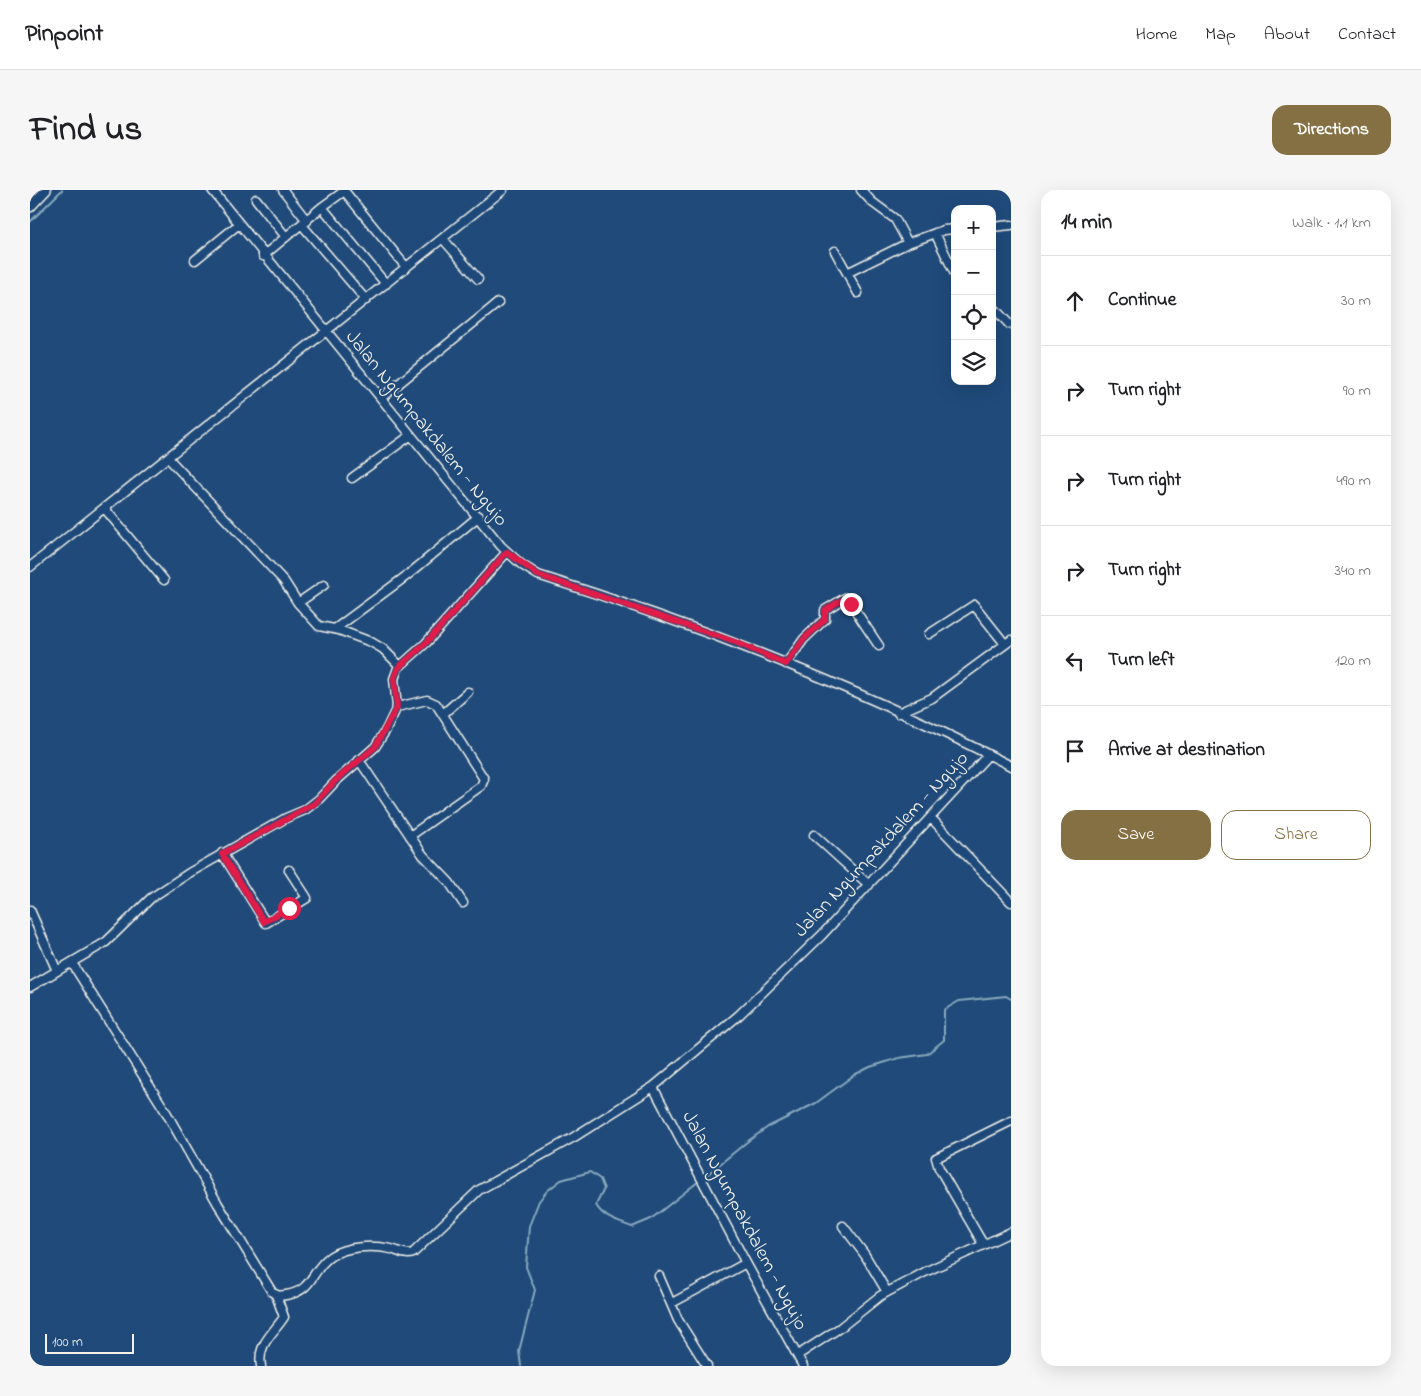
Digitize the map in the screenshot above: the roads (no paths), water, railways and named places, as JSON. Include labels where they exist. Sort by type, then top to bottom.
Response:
[{"type":"main road","points":[[30,206],[46,190]]},
{"type":"street","name":"Jalan Ngumpakdalem - Ngujo","points":[[212,190],[263,256],[507,552],[538,575],[735,642],[898,712],[988,755],[822,935],[739,1015],[654,1087],[746,1263],[803,1366]]},
{"type":"street","points":[[282,190],[305,223],[366,300]]},
{"type":"street","points":[[30,568],[169,459],[503,190]]},
{"type":"street","points":[[862,190],[872,202],[895,219],[908,243]]},
{"type":"street","points":[[263,256],[343,192],[346,193],[406,267]]},
{"type":"street","points":[[256,200],[286,237]]},
{"type":"street","points":[[322,207],[386,284]]},
{"type":"street","points":[[195,260],[239,224]]},
{"type":"street","points":[[996,227],[1011,226]]},
{"type":"street","points":[[847,273],[908,243],[935,233],[951,230]]},
{"type":"street","points":[[935,233],[951,266]]},
{"type":"street","points":[[443,239],[478,279]]},
{"type":"street","points":[[835,251],[858,293]]},
{"type":"street","points":[[381,398],[498,304]]},
{"type":"street","points":[[996,310],[1009,324]]},
{"type":"street","points":[[352,478],[411,435]]},
{"type":"street","points":[[169,459],[284,581],[298,603],[317,625],[379,645],[400,666]]},
{"type":"street","points":[[105,509],[164,580]]},
{"type":"street","points":[[334,629],[410,574],[479,516]]},
{"type":"street","points":[[30,987],[106,942],[151,898],[189,873],[314,804],[336,780],[375,747],[397,707],[395,672],[426,643],[507,552]]},
{"type":"street","points":[[298,603],[324,585]]},
{"type":"street","points":[[786,664],[800,643],[825,619],[825,610],[845,598],[879,646]]},
{"type":"street","points":[[898,712],[932,698],[1008,642],[974,605],[930,634]]},
{"type":"street","points":[[443,714],[468,692]]},
{"type":"street","points":[[397,707],[432,701],[443,714],[484,779],[484,783],[410,836]]},
{"type":"street","points":[[988,755],[1011,766]]},
{"type":"street","points":[[359,760],[410,836],[463,903]]},
{"type":"street","points":[[931,818],[1011,902]]},
{"type":"street","points":[[814,835],[869,885]]},
{"type":"street","points":[[222,854],[266,923],[307,898],[288,870]]},
{"type":"street","points":[[30,910],[57,971]]},
{"type":"street","points":[[72,963],[166,1112],[218,1204],[276,1295],[284,1317],[262,1345],[259,1355],[260,1366]]},
{"type":"street","points":[[276,1295],[291,1294],[305,1288],[329,1257],[342,1251],[380,1247],[407,1255],[413,1253],[479,1190],[574,1137],[654,1087]]},
{"type":"street","points":[[983,1244],[939,1168],[936,1158],[1011,1121]]},
{"type":"street","points":[[843,1226],[865,1255],[887,1292]]},
{"type":"street","points":[[798,1355],[841,1327],[866,1306],[887,1292],[1011,1232]]},
{"type":"street","points":[[672,1303],[746,1263]]},
{"type":"street","points":[[659,1276],[678,1320],[707,1366]]},
{"type":"waterway","points":[[30,222],[62,190]]},
{"type":"waterway","points":[[703,1178],[768,1127],[816,1103],[854,1075],[870,1067],[899,1058],[927,1054],[944,1040],[944,1010],[959,1001],[1006,996],[1011,999]]},
{"type":"waterway","points":[[521,1366],[519,1351],[535,1290],[526,1267],[529,1226],[539,1201],[547,1191],[561,1180],[590,1172],[600,1179],[604,1189],[596,1205],[599,1209],[612,1219],[632,1227],[651,1219],[699,1181]]}]
